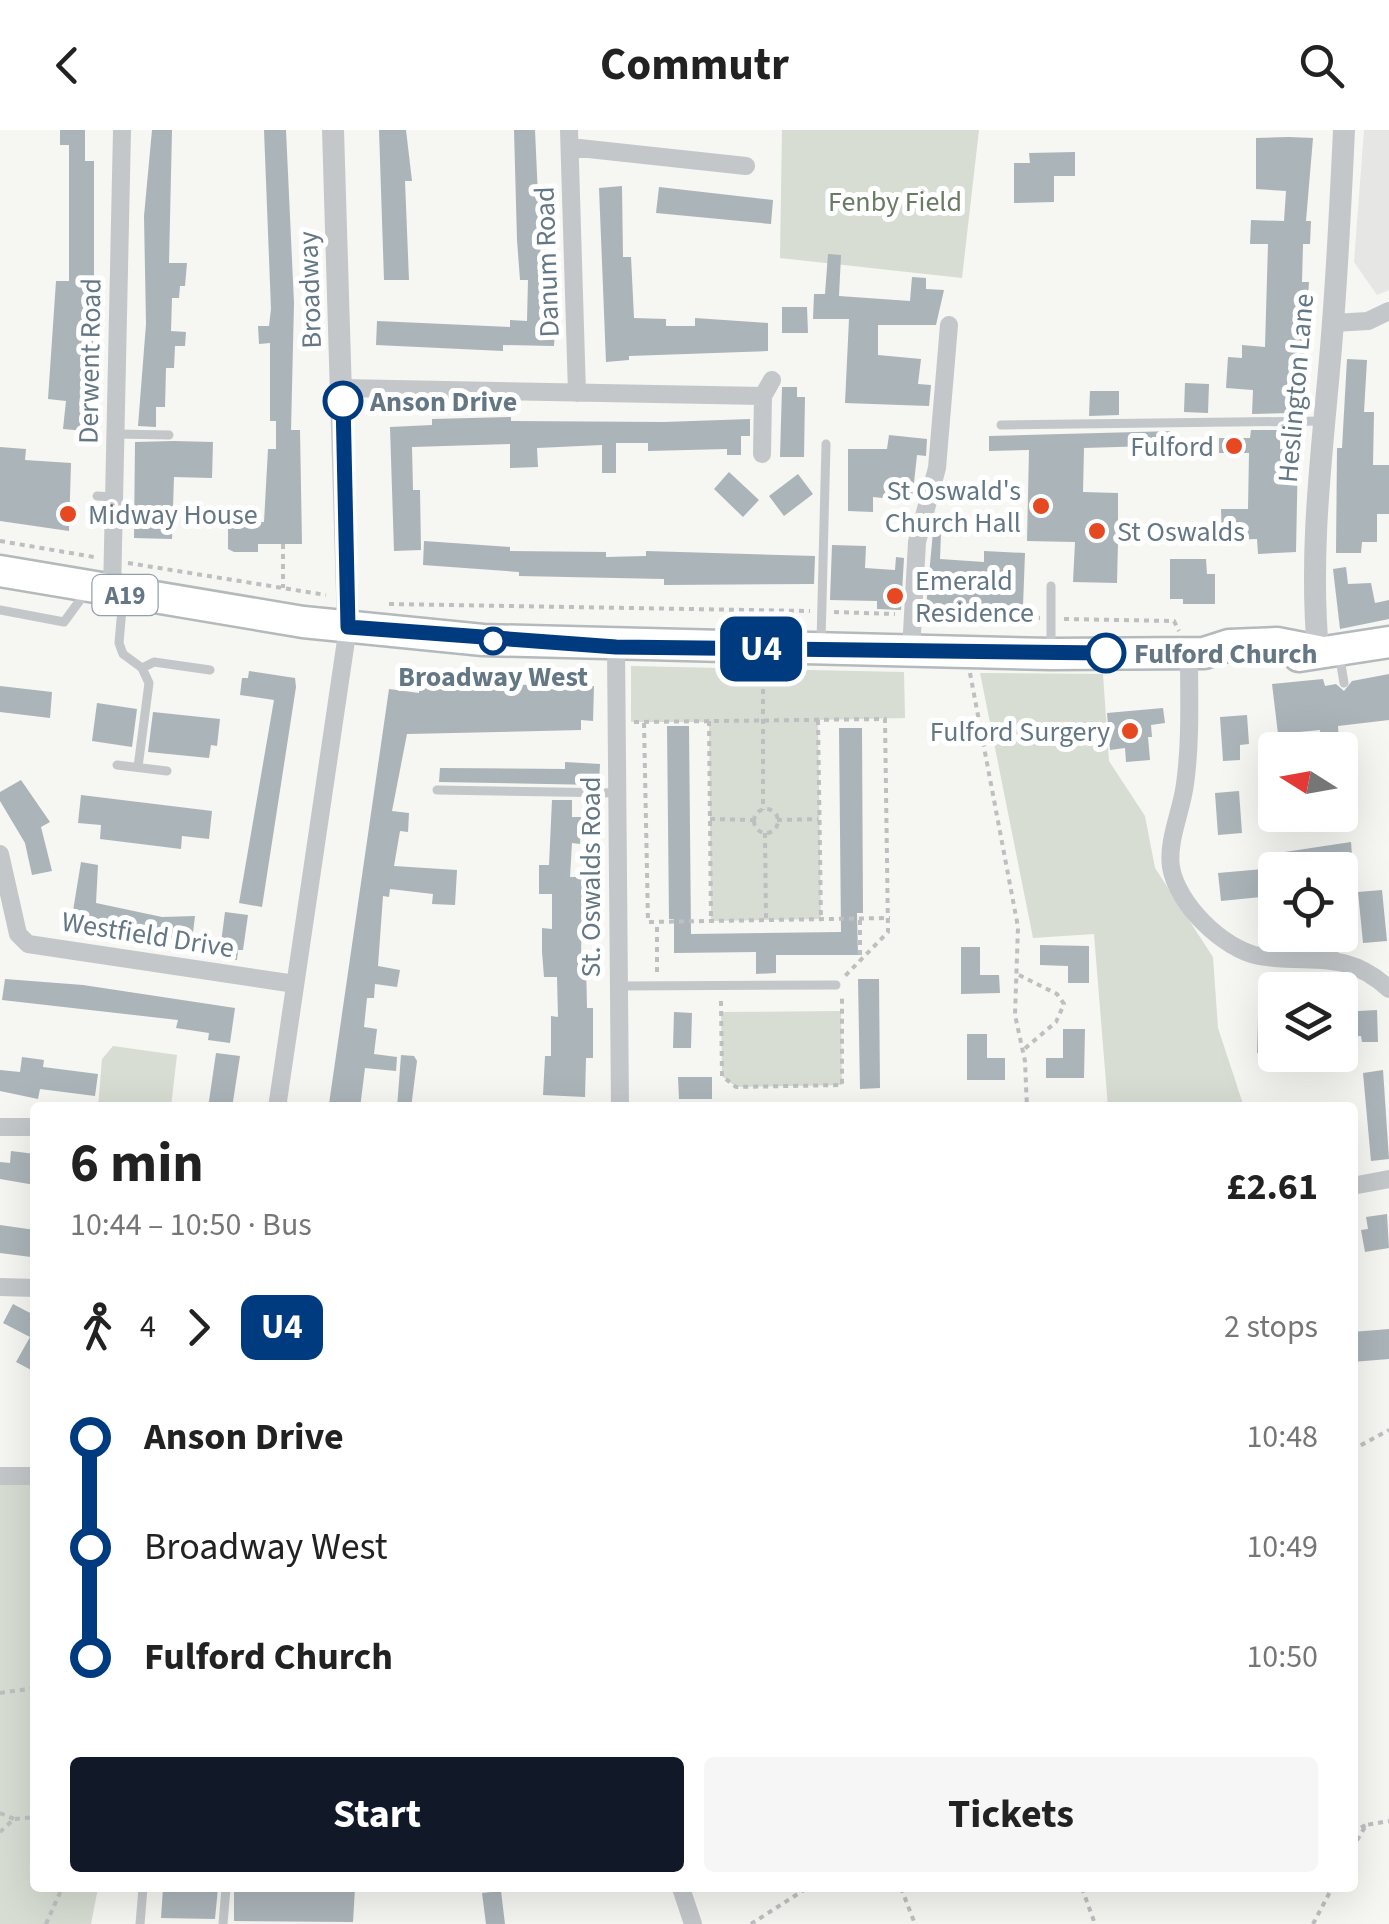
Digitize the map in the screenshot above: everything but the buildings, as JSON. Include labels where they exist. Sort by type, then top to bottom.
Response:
[{"type":"main road","name":"A19","points":[[0,572],[108,592],[348,614],[616,647],[1050,654],[1196,653],[1229,645],[1276,643],[1328,650],[1389,642]]},
{"type":"street","name":"Derwent Road","points":[[108,592],[112,560],[105,496],[115,434],[122,130]]},
{"type":"street","name":"Broadway","points":[[333,130],[348,614]]},
{"type":"street","name":"Heslington Lane","points":[[1328,650],[1313,553],[1333,323],[1344,130]]},
{"type":"street","points":[[569,138],[746,166]]},
{"type":"street","name":"Danum Road","points":[[569,138],[578,393]]},
{"type":"street","points":[[1333,323],[1368,321],[1389,311]]},
{"type":"street","points":[[911,651],[917,542],[936,468],[950,324]]},
{"type":"street","points":[[343,388],[578,393],[768,388],[762,454]]},
{"type":"street","points":[[278,1102],[348,614]]},
{"type":"street","name":"St. Oswalds Road","points":[[616,647],[620,1102]]},
{"type":"street","points":[[1196,653],[1189,747],[1170,858],[1175,882],[1210,932],[1231,945],[1259,956],[1330,958],[1358,966],[1389,989]]},
{"type":"street","name":"Westfield Drive","points":[[0,854],[18,934],[28,944],[296,984]]},
{"type":"street","points":[[1329,952],[1330,958]]},
{"type":"street","points":[[0,1127],[30,1127]]},
{"type":"street","points":[[1358,1185],[1389,1179]]},
{"type":"street","points":[[0,1287],[30,1288]]},
{"type":"street","points":[[0,1476],[30,1476]]},
{"type":"street","points":[[682,1892],[693,1924]]},
{"type":"lane","points":[[1001,426],[1324,421]]},
{"type":"lane","points":[[115,434],[168,435]]},
{"type":"lane","points":[[813,650],[822,611],[826,444]]},
{"type":"lane","points":[[1050,654],[1051,586]]},
{"type":"lane","points":[[0,610],[64,622],[108,592],[119,643],[124,654],[142,668],[148,683],[138,768]]},
{"type":"lane","points":[[1328,650],[1344,683]]},
{"type":"lane","points":[[142,668],[154,662],[210,670]]},
{"type":"lane","points":[[117,765],[168,771]]},
{"type":"lane","points":[[437,790],[617,794]]},
{"type":"lane","points":[[619,986],[836,986]]},
{"type":"lane","points":[[140,1924],[143,1892]]},
{"type":"lane","points":[[223,1924],[226,1892]]},
{"type":"path","points":[[0,541],[284,588],[348,614]]},
{"type":"path","points":[[284,544],[284,588]]},
{"type":"path","points":[[386,604],[1174,621],[1196,653]]},
{"type":"path","points":[[763,666],[763,810],[754,820],[755,828],[765,833]]},
{"type":"path","points":[[968,669],[1018,927],[1015,1015],[1026,1102]]},
{"type":"path","points":[[616,722],[885,719],[890,918],[888,932],[836,986],[842,992],[842,1086],[736,1088],[722,1076],[720,986]]},
{"type":"path","points":[[818,720],[821,919]]},
{"type":"path","points":[[710,721],[712,921]]},
{"type":"path","points":[[644,722],[648,922],[890,918]]},
{"type":"path","points":[[763,810],[774,813],[777,820],[775,828],[765,833]]},
{"type":"path","points":[[777,820],[820,818]]},
{"type":"path","points":[[710,819],[754,820]]},
{"type":"path","points":[[765,833],[766,920]]},
{"type":"path","points":[[860,918],[860,961]]},
{"type":"path","points":[[656,986],[657,922]]},
{"type":"path","points":[[1017,974],[1039,982],[1064,1004],[1056,1022],[1022,1051]]},
{"type":"path","points":[[1358,1447],[1389,1430]]},
{"type":"path","points":[[0,1694],[30,1689]]},
{"type":"path","points":[[0,1813],[14,1819],[30,1817]]},
{"type":"path","points":[[0,1832],[14,1819]]},
{"type":"path","points":[[1358,1829],[1389,1821]]},
{"type":"path","points":[[1358,1839],[1366,1825]]},
{"type":"path","points":[[46,1924],[60,1892]]},
{"type":"path","points":[[751,1924],[800,1892]]},
{"type":"path","points":[[903,1892],[915,1924]]},
{"type":"path","points":[[1083,1892],[1095,1924]]},
{"type":"path","points":[[1313,1924],[1330,1892]]},
{"type":"shaded area","points":[[1364,130],[1389,130],[1389,290],[1377,295],[1354,262]]},
{"type":"green space","name":"Fenby Field","points":[[782,130],[979,130],[962,278],[780,258]]},
{"type":"green space","points":[[631,666],[904,672],[905,718],[818,720],[821,919],[711,921],[709,722],[631,722]]},
{"type":"green space","points":[[980,673],[1103,674],[1109,761],[1145,816],[1155,868],[1213,957],[1218,1028],[1242,1102],[1108,1102],[1094,934],[1033,938]]},
{"type":"green space","points":[[841,1011],[842,1085],[736,1087],[722,1076],[721,1012]]},
{"type":"green space","points":[[113,1046],[177,1055],[172,1102],[98,1102],[102,1059]]},
{"type":"green space","points":[[30,1482],[30,1892],[97,1892],[91,1924],[0,1924],[0,1485]]},
{"type":"bus line","name":"U4","points":[[343,401],[348,627],[616,647],[1106,653]]},
{"type":"place","name":"Anson Drive","points":[[343,401]]},
{"type":"place","name":"Fulford","points":[[1234,446]]},
{"type":"place","name":"St Oswald's Church Hall","points":[[1041,506]]},
{"type":"place","name":"Midway House","points":[[68,514]]},
{"type":"place","name":"St Oswalds","points":[[1097,531]]},
{"type":"place","name":"Emerald Residence","points":[[895,596]]},
{"type":"place","name":"Broadway West","points":[[493,641]]},
{"type":"place","name":"Fulford Church","points":[[1106,653]]},
{"type":"place","name":"Fulford Surgery","points":[[1130,731]]}]
